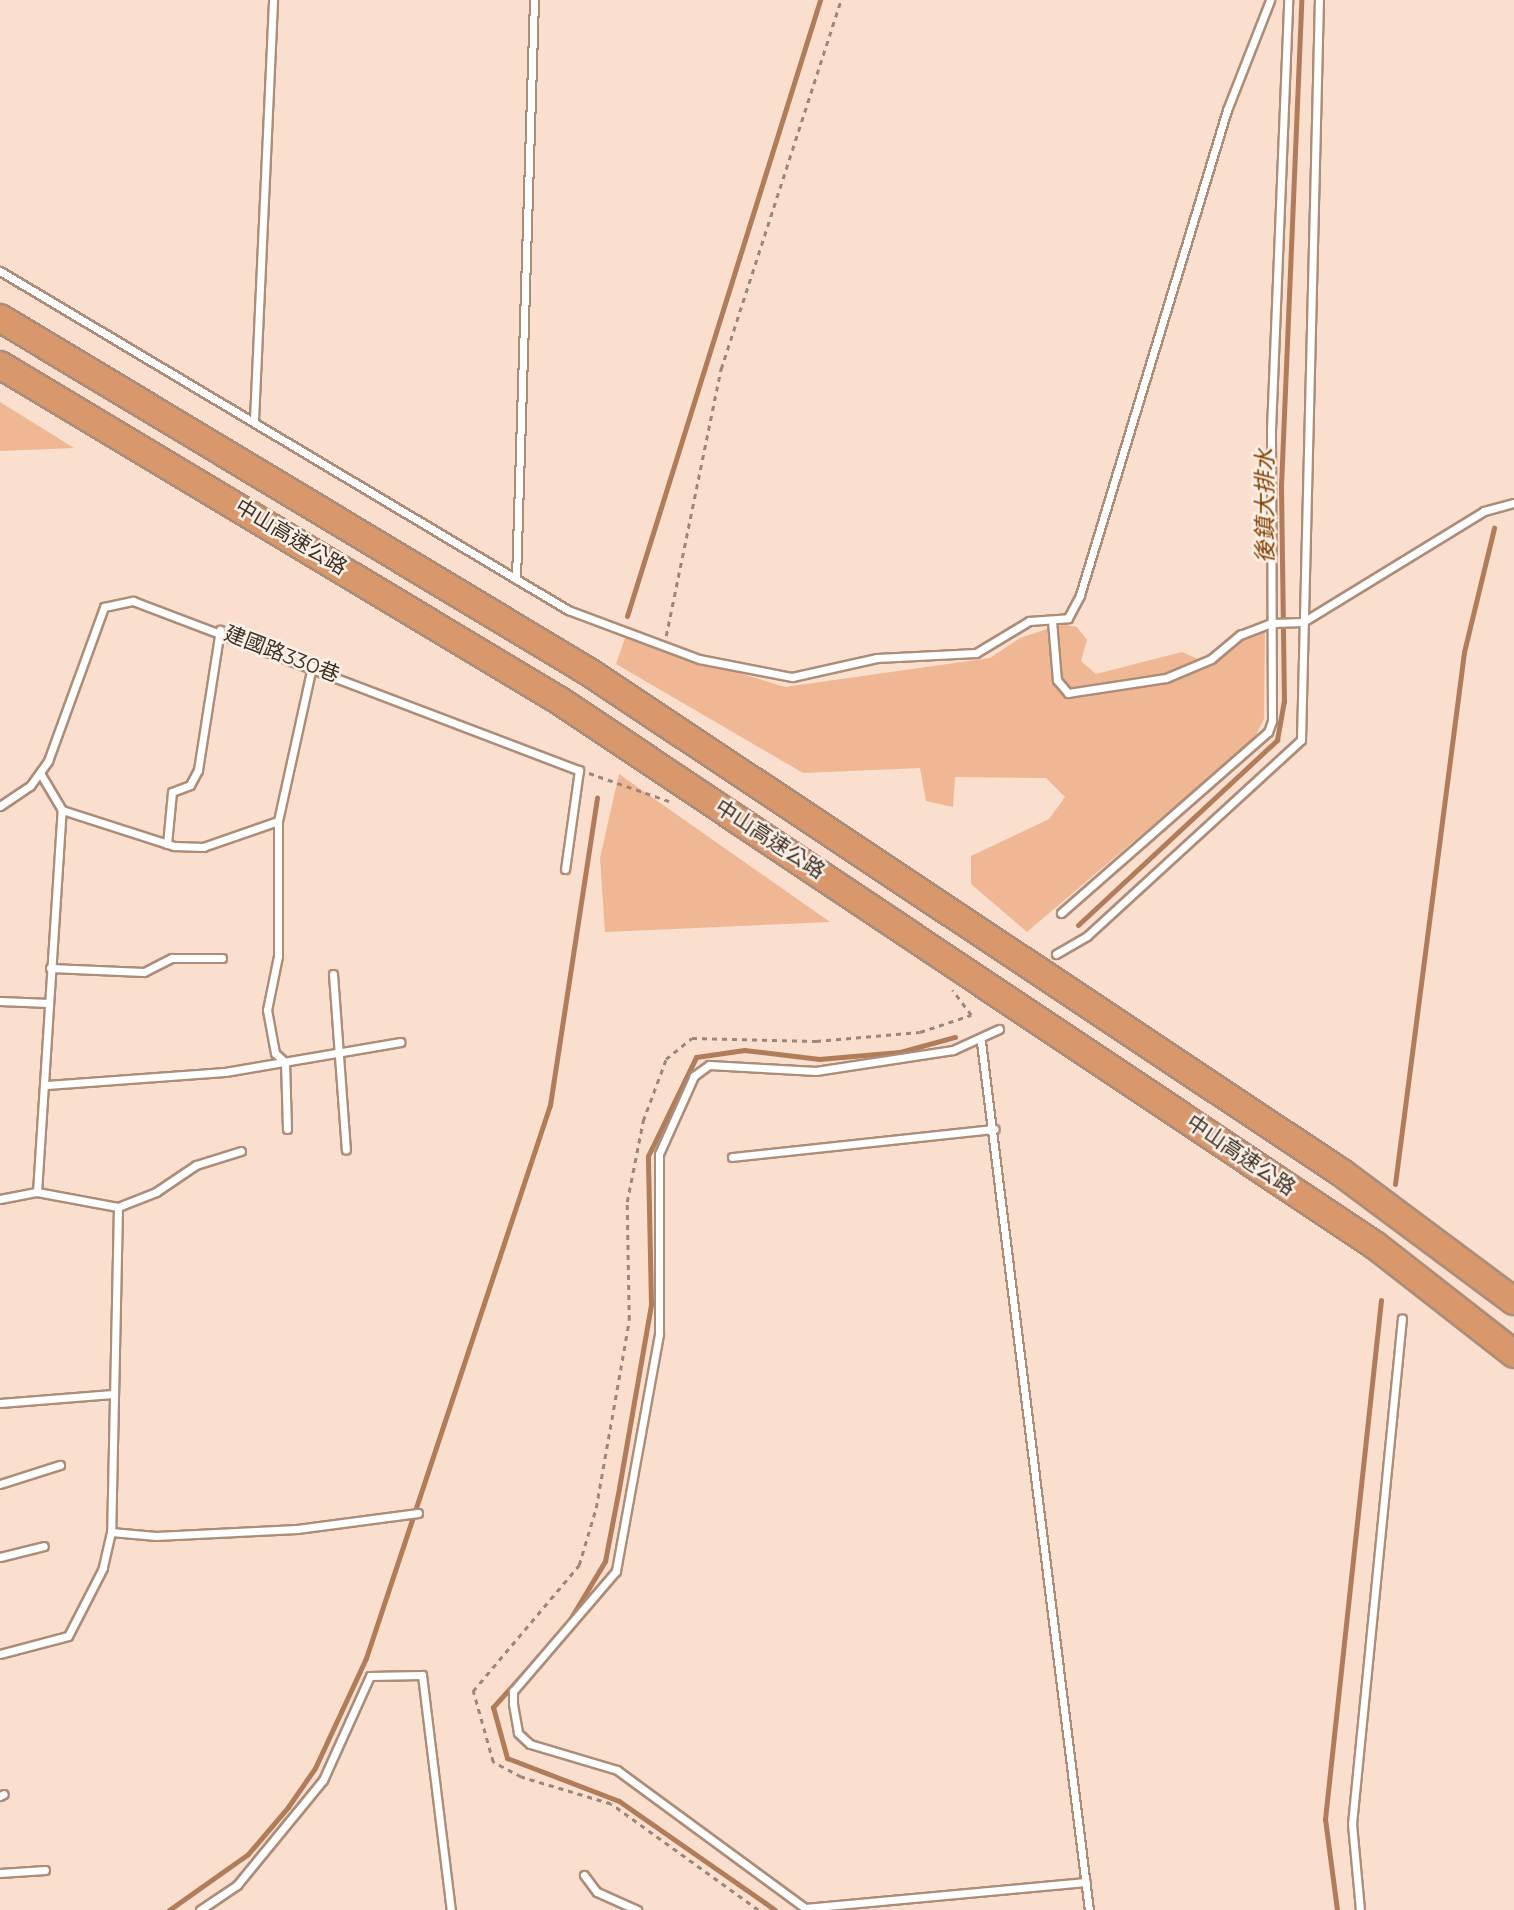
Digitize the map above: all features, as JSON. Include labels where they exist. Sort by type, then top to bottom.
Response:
[{"type":"highway","name":"中山高速公路","points":[[0,318],[589,672],[1342,1173],[1514,1301]]},
{"type":"highway","name":"中山高速公路","points":[[0,365],[560,701],[1376,1246],[1514,1354]]},
{"type":"lane","points":[[254,420],[273,0]]},
{"type":"lane","points":[[516,579],[534,0]]},
{"type":"lane","points":[[0,271],[254,420],[568,610],[664,646],[792,677],[877,658],[976,653],[1029,621],[1068,618],[1080,594],[1227,110],[1270,0]]},
{"type":"lane","points":[[1061,913],[1268,732],[1276,673],[1271,430],[1288,0]]},
{"type":"lane","points":[[1056,954],[1087,936],[1301,740],[1300,622],[1319,0]]},
{"type":"lane","points":[[1052,621],[1057,680],[1068,694],[1166,678],[1275,623],[1300,622],[1484,512],[1514,503]]},
{"type":"lane","name":"建國路330巷","points":[[0,807],[40,773],[104,607],[133,601],[220,630],[579,770]]},
{"type":"lane","points":[[167,844],[172,792],[190,785],[198,770],[220,630]]},
{"type":"lane","points":[[287,1129],[285,1062],[275,1053],[267,1010],[278,956],[278,821],[313,666]]},
{"type":"lane","points":[[565,869],[579,770]]},
{"type":"lane","points":[[37,1192],[47,1086],[50,968],[62,810],[40,773]]},
{"type":"lane","points":[[62,810],[167,844],[203,847],[278,821]]},
{"type":"lane","points":[[50,968],[144,972],[172,958],[222,958]]},
{"type":"lane","points":[[333,974],[346,1150]]},
{"type":"lane","points":[[0,1001],[49,1003]]},
{"type":"lane","points":[[999,1030],[981,1042],[816,1071],[709,1065],[694,1076],[659,1154],[659,1334],[616,1571],[513,1691],[513,1704],[518,1733],[530,1744],[617,1770],[804,1908],[1086,1882]]},
{"type":"lane","points":[[47,1086],[285,1062],[400,1042]]},
{"type":"lane","points":[[981,1042],[995,1129],[1089,1910]]},
{"type":"lane","points":[[732,1157],[995,1129]]},
{"type":"lane","points":[[0,1199],[37,1192],[118,1206],[156,1192],[196,1165],[241,1151]]},
{"type":"lane","points":[[0,1654],[68,1636],[103,1568],[111,1532],[118,1206]]},
{"type":"lane","points":[[1360,1910],[1352,1824],[1402,1318]]},
{"type":"lane","points":[[0,1403],[113,1394]]},
{"type":"lane","points":[[0,1484],[60,1465]]},
{"type":"lane","points":[[111,1532],[156,1536],[297,1529],[406,1512],[418,1513]]},
{"type":"lane","points":[[0,1557],[44,1546]]},
{"type":"lane","points":[[200,1910],[237,1885],[323,1780],[370,1676],[422,1675],[451,1910]]},
{"type":"lane","points":[[0,1873],[45,1870]]},
{"type":"lane","points":[[583,1875],[597,1892],[637,1910]]},
{"type":"path","points":[[664,646],[721,369],[841,0]]},
{"type":"path","points":[[579,770],[682,805]]},
{"type":"path","points":[[758,1910],[611,1804],[521,1777],[494,1762],[473,1691],[579,1565],[586,1542],[629,1320],[627,1202],[643,1121],[666,1059],[692,1038],[816,1041],[920,1032],[971,1015],[949,986]]},
{"type":"shaded area","points":[[0,402],[74,448],[0,451]]},
{"type":"shaded area","points":[[1062,624],[1077,627],[1087,640],[1081,661],[1096,674],[1182,652],[1202,661],[1254,629],[1265,631],[1264,719],[1254,739],[1027,932],[971,884],[971,856],[1049,819],[1065,797],[1046,778],[955,777],[953,807],[926,801],[920,768],[803,773],[616,664],[625,638],[785,687],[990,658],[1020,638]]},
{"type":"shaded area","points":[[619,774],[830,922],[605,932],[600,858]]},
{"type":"waterway","points":[[627,616],[820,0]]},
{"type":"waterway","name":"後鎮大排水","points":[[1078,925],[1277,740],[1284,702],[1281,486],[1301,0]]},
{"type":"waterway","points":[[1395,1184],[1464,652],[1494,528]]},
{"type":"waterway","points":[[169,1910],[248,1854],[288,1807],[315,1768],[366,1658],[550,1105],[597,798]]},
{"type":"waterway","points":[[566,1626],[605,1561],[619,1488],[651,1304],[648,1156],[696,1057],[744,1050],[819,1059],[900,1052],[955,1037]]},
{"type":"waterway","points":[[1337,1910],[1325,1819],[1381,1300]]},
{"type":"waterway","points":[[555,1638],[493,1707],[507,1758],[619,1801],[775,1910]]}]
